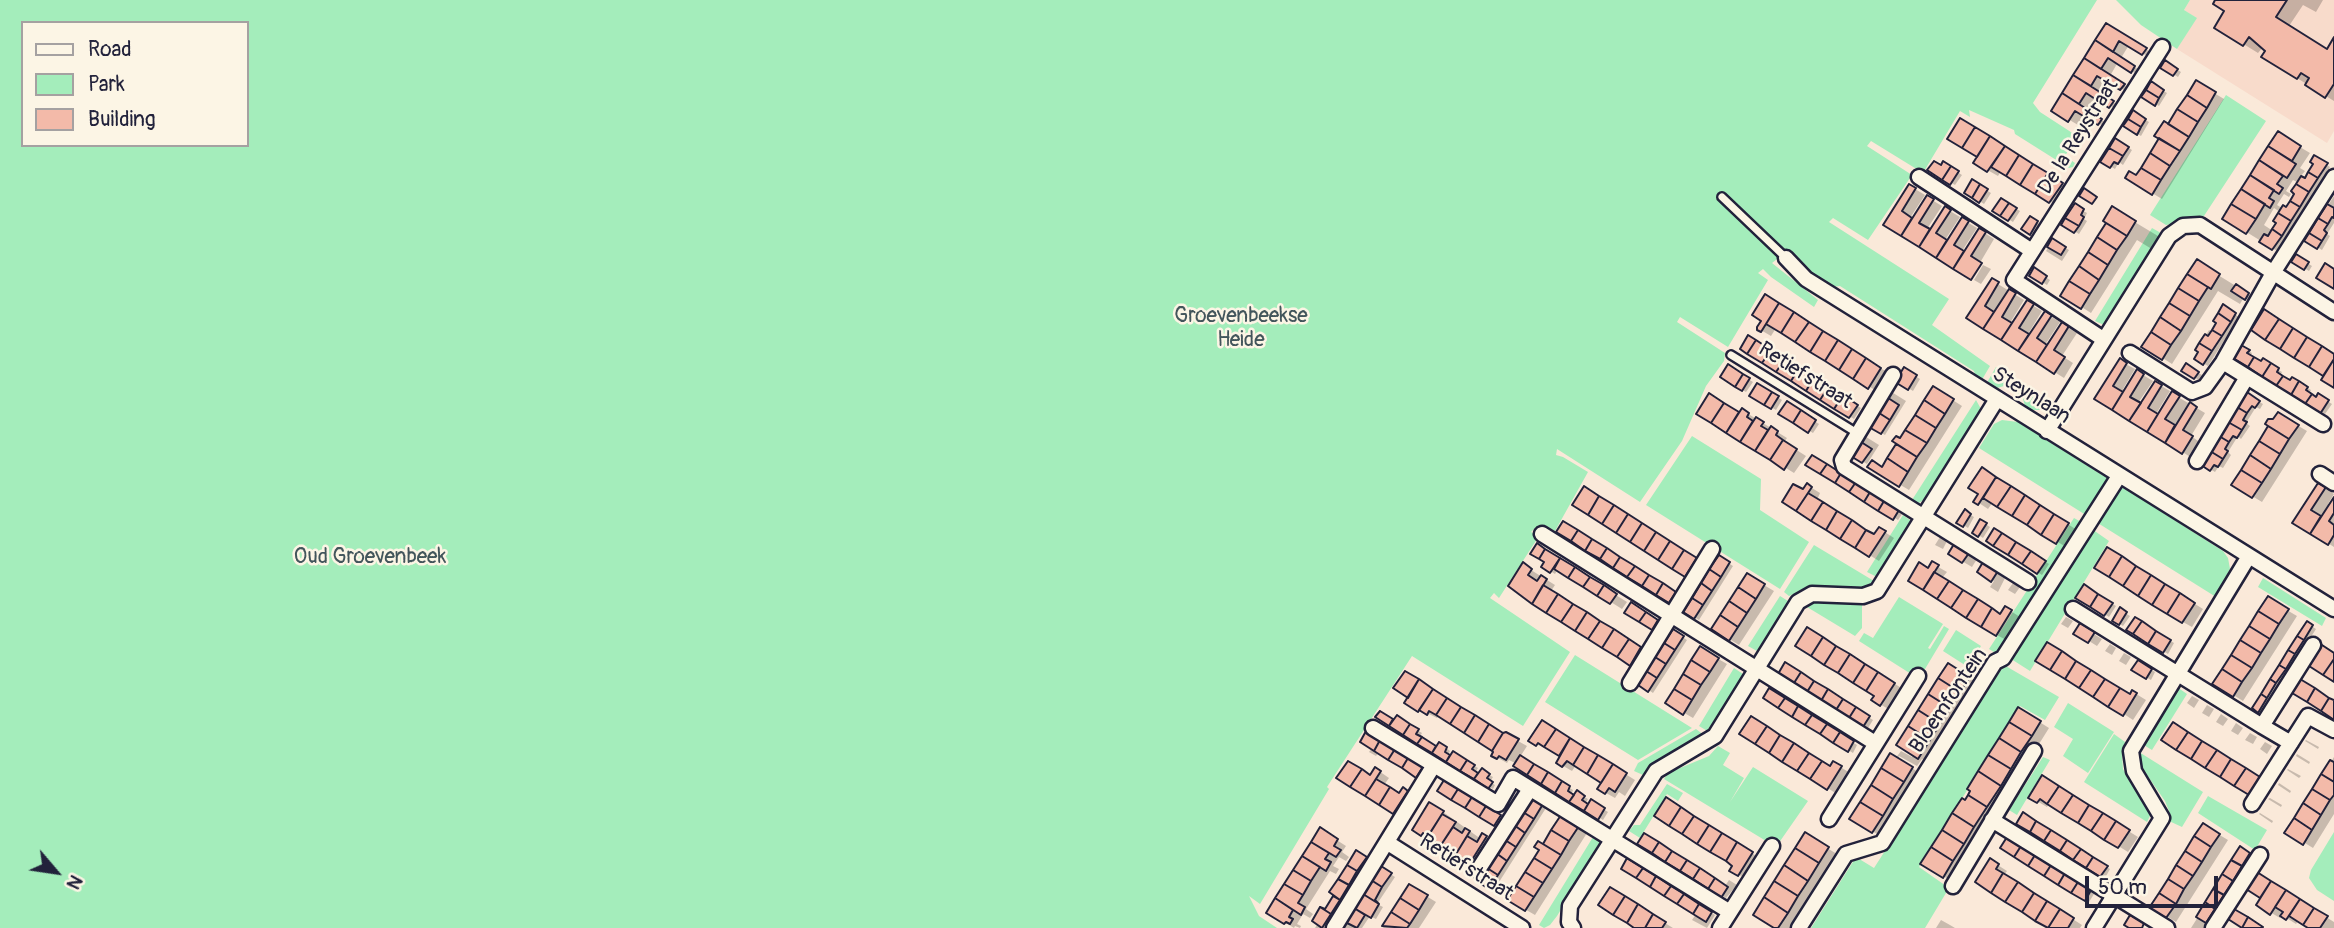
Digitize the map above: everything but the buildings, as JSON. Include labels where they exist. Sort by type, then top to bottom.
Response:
[{"type":"street","name":"De la Reystraat","points":[[2103,339],[2014,280],[2162,47]]},
{"type":"street","points":[[1919,177],[2032,250]]},
{"type":"street","points":[[2130,353],[2192,392],[2205,387],[2223,362],[2273,273],[2334,177]]},
{"type":"street","points":[[2047,431],[2169,236],[2183,226],[2200,225],[2334,312]]},
{"type":"street","name":"Steynlaan","points":[[1786,258],[1806,279],[2334,609]]},
{"type":"street","points":[[2223,362],[2323,424]]},
{"type":"street","name":"Retiefstraat","points":[[1892,374],[1842,460],[1844,467],[2028,582]]},
{"type":"street","points":[[2197,461],[2248,377]]},
{"type":"street","points":[[1569,926],[1570,906],[1656,771],[1716,736],[1798,602],[1812,594],[1863,596],[1877,590],[1997,399]]},
{"type":"street","points":[[2320,474],[2334,483]]},
{"type":"street","name":"Bloemfontein","points":[[1799,928],[1846,854],[1882,843],[1995,662],[2003,658],[2119,476]]},
{"type":"street","points":[[1542,534],[1875,743]]},
{"type":"street","points":[[1630,683],[1712,549]]},
{"type":"street","points":[[2094,928],[2162,818],[2134,771],[2131,751],[2249,556]]},
{"type":"street","points":[[2073,609],[2176,675],[2291,743]]},
{"type":"street","points":[[2262,726],[2313,645]]},
{"type":"street","name":"Bloemfontein","points":[[1829,820],[1917,676]]},
{"type":"street","points":[[2252,804],[2308,716],[2334,730]]},
{"type":"street","points":[[1373,728],[1498,804],[1513,778],[1730,912]]},
{"type":"street","points":[[1953,886],[2034,751]]},
{"type":"street","name":"Retiefstraat","points":[[1334,928],[1434,765]]},
{"type":"street","name":"Retiefstraat","points":[[1478,870],[1530,789]]},
{"type":"street","points":[[1992,820],[2167,928]]},
{"type":"street","name":"Retiefstraat","points":[[1388,843],[1522,928]]},
{"type":"street","points":[[1720,928],[1772,846]]},
{"type":"street","points":[[2213,928],[2260,855]]},
{"type":"lane","name":"Steynlaan","points":[[1722,197],[1786,258]]},
{"type":"lane","name":"Retiefstraat","points":[[1731,355],[1857,433]]},
{"type":"shaded area","points":[[2190,0],[2334,0],[2334,131],[2327,143],[2177,49],[2196,18],[2184,10]]},
{"type":"green space","points":[[0,0],[2097,0],[2033,103],[2040,112],[2077,136],[2065,156],[2075,163],[2073,167],[2069,168],[2015,134],[2014,130],[1969,110],[1970,117],[1960,111],[1923,173],[1871,141],[1867,146],[1912,175],[1868,240],[1833,218],[1829,222],[1949,299],[1932,325],[1990,366],[1980,383],[1976,380],[1974,371],[1840,286],[1831,287],[1786,252],[1772,263],[1818,300],[1814,307],[1763,269],[1758,273],[1768,280],[1728,347],[1680,317],[1677,322],[1725,353],[1724,361],[1706,386],[1682,441],[1640,502],[1557,449],[1556,455],[1588,472],[1555,531],[1546,526],[1542,531],[1536,527],[1531,532],[1539,536],[1499,598],[1494,593],[1490,598],[1570,652],[1523,726],[1412,656],[1327,787],[1329,789],[1260,904],[1249,896],[1259,916],[1277,928],[0,928]]},
{"type":"green space","points":[[2116,0],[2190,0],[2184,10],[2197,18],[2177,49],[2141,25]]},
{"type":"green space","points":[[2226,95],[2266,121],[2202,219],[2166,225],[2150,215]]},
{"type":"green space","points":[[2152,228],[2161,233],[2104,325],[2095,321]]},
{"type":"green space","points":[[1996,367],[2053,404],[2043,410],[2032,410],[2025,406],[2023,399],[2004,386],[1990,390],[1985,386]]},
{"type":"green space","points":[[1976,400],[1981,409],[1925,499],[1919,503],[1912,500]]},
{"type":"green space","points":[[2002,420],[2018,422],[2102,475],[2113,479],[2089,517],[1979,448],[1994,424]]},
{"type":"green space","points":[[1692,436],[1761,479],[1760,510],[1809,542],[1780,589],[1646,505]]},
{"type":"green space","points":[[2118,481],[2124,488],[2223,551],[2228,558],[2230,569],[2216,597],[2093,520]]},
{"type":"green space","points":[[1903,515],[1910,520],[1910,526],[1877,577],[1867,572]]},
{"type":"green space","points":[[2074,518],[2083,523],[1999,655],[1989,649]]},
{"type":"green space","points":[[2089,527],[2109,541],[2030,671],[2008,657]]},
{"type":"green space","points":[[1814,545],[1874,581],[1869,587],[1860,589],[1812,586],[1789,596],[1784,592]]},
{"type":"green space","points":[[2263,578],[2326,618],[2322,626],[2258,587]]},
{"type":"green space","points":[[1780,596],[1788,601],[1757,651],[1748,646]]},
{"type":"green space","points":[[1899,597],[1943,624],[1928,648],[1930,649],[1944,626],[1949,629],[1919,679],[1859,641],[1864,633],[1873,638]]},
{"type":"green space","points":[[1811,602],[1862,605],[1862,628],[1855,636],[1807,607]]},
{"type":"green space","points":[[1956,630],[1981,646],[1968,667],[1943,651]]},
{"type":"green space","points":[[1575,655],[1692,728],[1638,760],[1545,702]]},
{"type":"green space","points":[[2004,665],[2059,697],[2045,720],[2020,706],[1919,867],[1949,888],[1925,928],[1811,928],[1856,857],[1874,868]]},
{"type":"green space","points":[[1734,668],[1743,674],[1709,732],[1699,726]]},
{"type":"green space","points":[[2177,687],[2187,694],[2152,750],[2142,744]]},
{"type":"green space","points":[[2068,703],[2114,732],[2088,773],[2063,756],[2073,739],[2054,727]]},
{"type":"green space","points":[[1696,729],[1705,736],[1647,769],[1643,775],[1634,771],[1638,763]]},
{"type":"green space","points":[[2114,734],[2125,742],[2123,769],[2151,814],[2147,822],[2084,782]]},
{"type":"green space","points":[[1718,746],[1730,753],[1723,765],[1744,778],[1730,802],[1753,767],[1808,801],[1776,847],[1664,779],[1668,773],[1709,756]]},
{"type":"green space","points":[[2139,752],[2203,792],[2182,827],[2169,821],[2165,801],[2137,759]]},
{"type":"green space","points":[[2043,757],[2050,760],[2017,815],[2009,810]]},
{"type":"green space","points":[[1667,784],[1683,793],[1678,801],[1667,794],[1640,838],[1629,831],[1634,825],[1640,825]]},
{"type":"green space","points":[[2208,796],[2267,830],[2255,850],[2198,813]]},
{"type":"green space","points":[[2334,832],[2334,901],[2317,890],[2309,878]]},
{"type":"green space","points":[[1593,837],[1602,842],[1557,916],[1544,928],[1539,925]]},
{"type":"park label","name":"Groevenbeekse Heide","points":[[1241,329]]},
{"type":"park label","name":"Oud Groevenbeek","points":[[370,558]]}]
